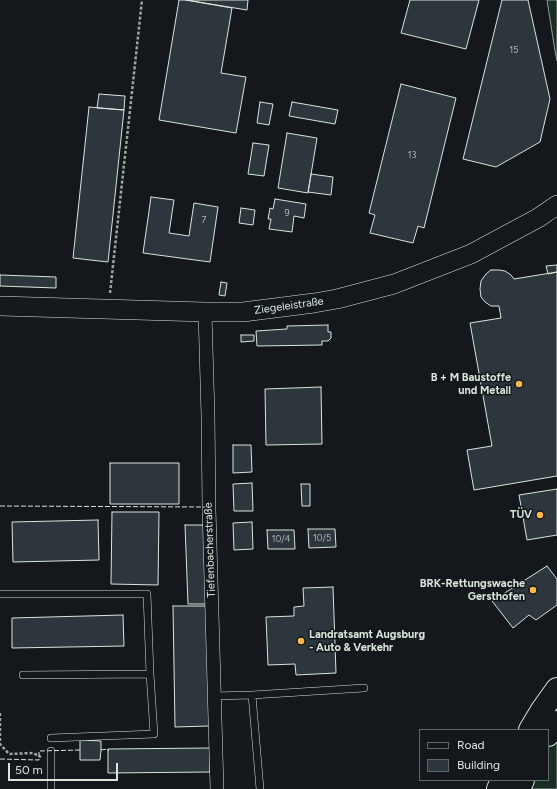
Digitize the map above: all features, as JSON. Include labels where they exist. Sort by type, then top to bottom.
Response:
[{"type":"highway","points":[[531,729],[557,689]]},
{"type":"highway","points":[[549,734],[557,722]]},
{"type":"street","name":"Ziegeleistraße","points":[[0,306],[243,312],[337,299],[394,284],[471,254],[538,218],[557,205]]},
{"type":"street","name":"Tiefenbacherstraße","points":[[205,312],[217,789]]},
{"type":"lane","points":[[0,594],[147,594],[154,734],[51,738]]},
{"type":"lane","points":[[23,675],[150,674]]},
{"type":"lane","points":[[214,696],[364,688]]},
{"type":"lane","points":[[252,694],[260,789]]},
{"type":"lane","points":[[51,751],[51,789]]},
{"type":"path","points":[[108,309],[142,0]]},
{"type":"path","points":[[0,713],[0,744],[9,754],[33,753],[51,761]]},
{"type":"green space","points":[[547,0],[557,0],[557,61],[555,51]]},
{"type":"green space","points":[[557,704],[557,789],[505,789],[509,781],[549,781],[549,729],[542,729]]},
{"type":"building","points":[[179,0],[232,8],[221,73],[246,77],[236,133],[159,120]]},
{"type":"building","points":[[186,0],[248,0],[247,10]]},
{"type":"building","points":[[410,0],[479,0],[466,49],[401,33]]},
{"type":"building","points":[[502,0],[528,0],[550,99],[540,142],[496,167],[463,159]]},
{"type":"building","points":[[401,84],[456,98],[424,228],[418,226],[413,243],[370,233],[375,215],[369,213]]},
{"type":"building","points":[[99,94],[125,96],[124,110],[97,108]]},
{"type":"building","points":[[260,102],[273,104],[269,125],[257,123]]},
{"type":"building","points":[[292,102],[338,110],[335,124],[289,116]]},
{"type":"building","points":[[89,107],[124,110],[108,262],[73,258]]},
{"type":"building","points":[[287,133],[317,138],[308,193],[278,188]]},
{"type":"building","points":[[253,143],[269,145],[264,176],[248,174]]},
{"type":"building","points":[[311,174],[333,177],[331,195],[308,192]]},
{"type":"building","points":[[151,197],[174,200],[169,233],[189,236],[194,203],[218,207],[210,262],[143,253]]},
{"type":"building","points":[[275,199],[306,204],[304,218],[294,216],[292,232],[269,229],[271,219],[268,219],[270,208],[273,209]]},
{"type":"building","points":[[241,208],[255,210],[253,225],[239,223]]},
{"type":"building","points":[[557,265],[557,272],[548,274],[546,266]]},
{"type":"building","name":"B + M Baustoffe und Metall","points":[[491,270],[505,271],[514,279],[557,272],[557,476],[474,490],[467,450],[492,446],[470,323],[501,318],[499,306],[491,306],[481,297],[481,281]]},
{"type":"building","points":[[0,275],[56,277],[56,288],[0,286]]},
{"type":"building","points":[[221,282],[227,283],[225,296],[219,295]]},
{"type":"building","points":[[328,325],[328,332],[331,332],[331,338],[328,341],[322,341],[322,345],[257,346],[256,331],[287,329],[287,326]]},
{"type":"building","points":[[241,335],[254,335],[254,341],[241,342]]},
{"type":"building","points":[[321,387],[322,444],[266,445],[265,389]]},
{"type":"building","points":[[233,445],[251,445],[252,472],[233,473]]},
{"type":"building","points":[[110,463],[179,463],[179,504],[110,504]]},
{"type":"building","points":[[252,483],[253,511],[234,511],[233,484]]},
{"type":"building","points":[[301,484],[310,484],[310,506],[302,506]]},
{"type":"building","name":"TÜV","points":[[557,489],[557,535],[527,540],[519,495]]},
{"type":"building","points":[[112,512],[159,512],[158,585],[111,584]]},
{"type":"building","points":[[98,520],[99,560],[13,562],[12,522]]},
{"type":"building","points":[[252,522],[253,549],[234,550],[233,523]]},
{"type":"building","points":[[185,525],[204,525],[207,604],[188,604]]},
{"type":"building","points":[[308,529],[335,529],[336,547],[309,548]]},
{"type":"building","points":[[267,530],[294,530],[295,549],[268,549]]},
{"type":"building","name":"BRK-Rettungswache Gersthofen","points":[[547,566],[557,579],[557,605],[536,620],[529,615],[513,628],[492,601]]},
{"type":"building","name":"Landratsamt Augsburg - Auto & Verkehr","points":[[333,587],[336,673],[296,675],[295,664],[268,665],[266,617],[294,616],[294,607],[304,606],[303,588]]},
{"type":"building","points":[[173,606],[207,606],[209,726],[175,727]]},
{"type":"building","points":[[123,615],[124,646],[12,648],[12,618]]},
{"type":"building","points":[[80,740],[101,741],[100,760],[80,760]]},
{"type":"building","points":[[210,748],[210,772],[108,773],[108,749]]},
{"type":"fence","points":[[0,506],[206,507]]},
{"type":"fence","points":[[101,750],[108,749],[108,751]]},
{"type":"fence","points":[[0,759],[39,760],[39,751],[80,750]]},
{"type":"place","name":"B + M Baustoffe und Metall","points":[[519,384]]},
{"type":"place","name":"TÜV","points":[[540,515]]},
{"type":"place","name":"BRK-Rettungswache Gersthofen","points":[[533,590]]},
{"type":"place","name":"Landratsamt Augsburg - Auto & Verkehr","points":[[301,641]]}]
